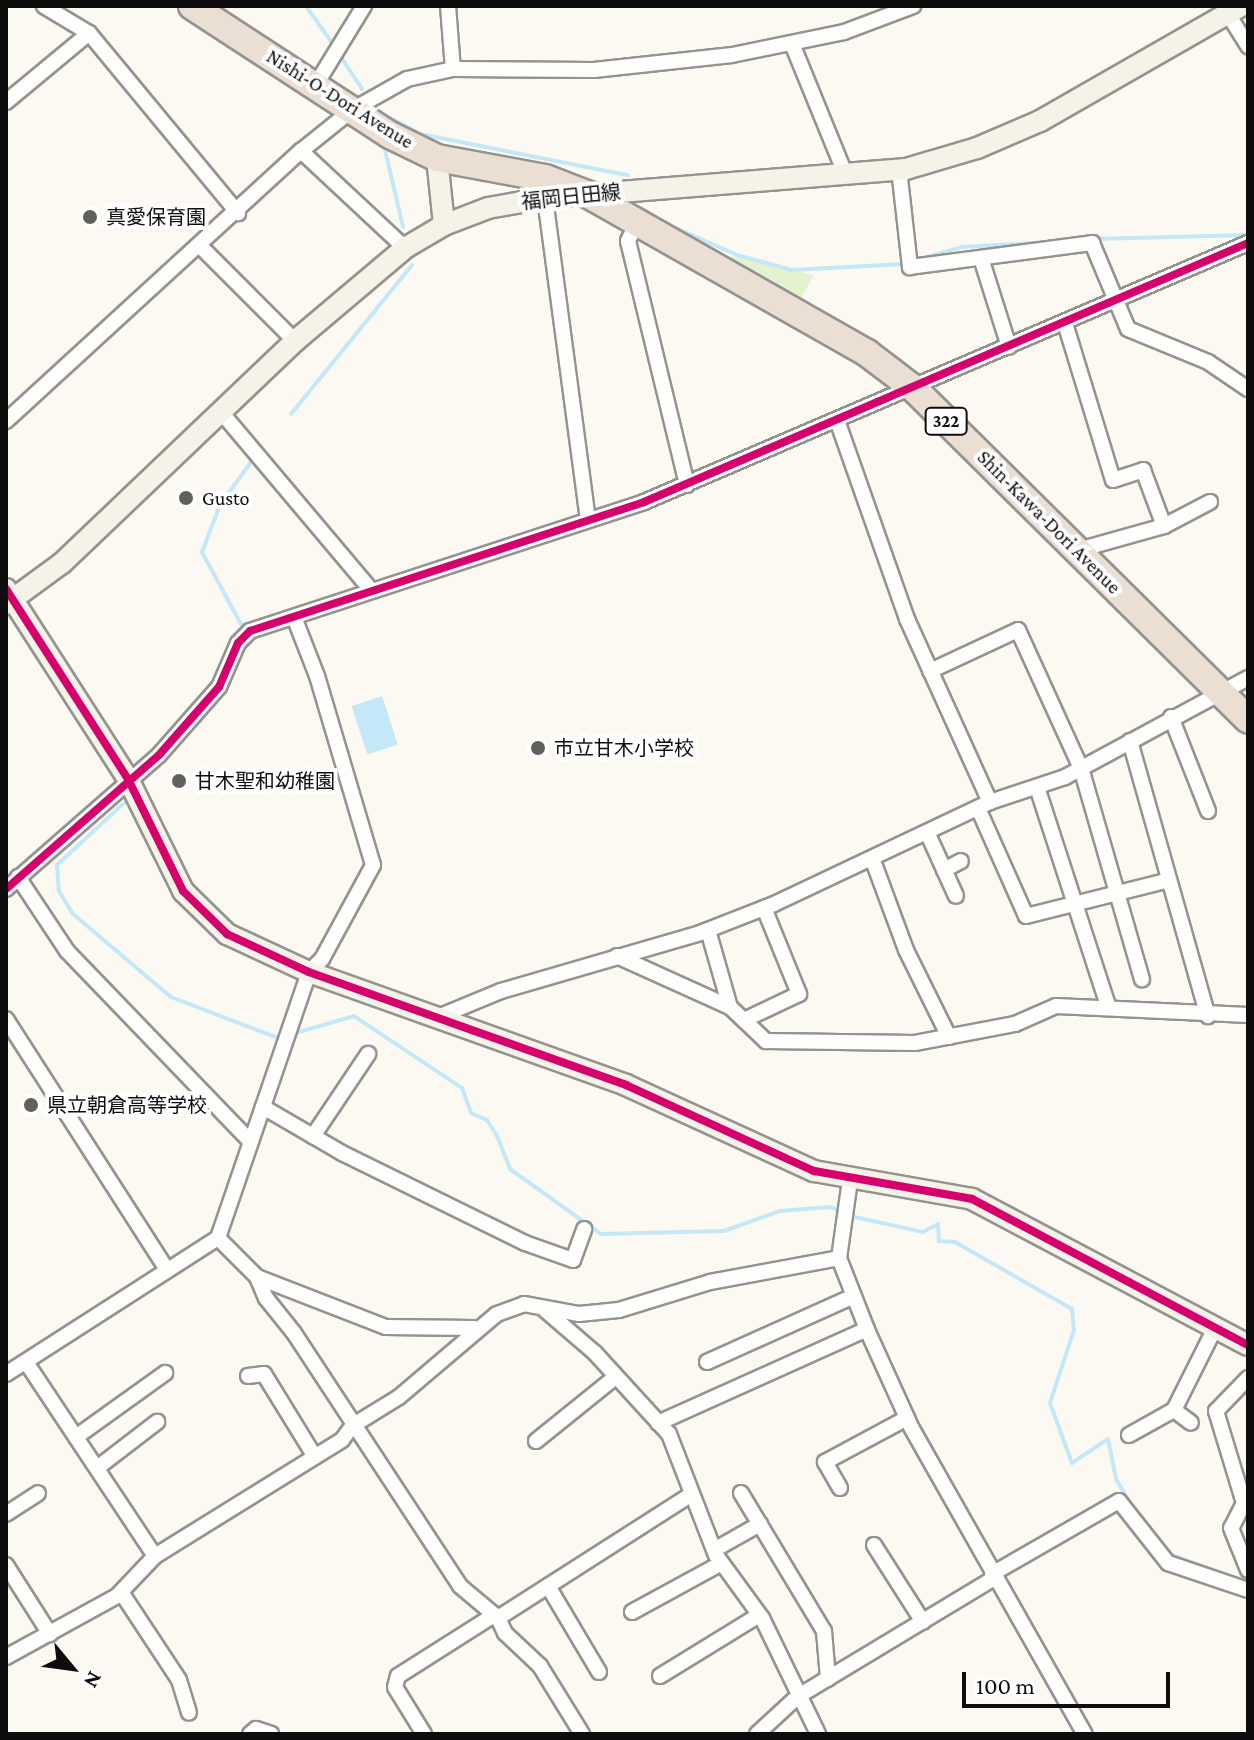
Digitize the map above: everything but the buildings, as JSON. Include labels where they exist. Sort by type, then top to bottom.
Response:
[{"type":"highway","name":"Nishi-O-Dori Avenue","points":[[192,6],[352,110],[437,158],[545,178],[589,195]]},
{"type":"highway","name":"Shin-Kawa-Dori Avenue","points":[[589,195],[854,345],[913,388],[1248,718]]},
{"type":"street","points":[[44,6],[89,33],[238,213]]},
{"type":"street","points":[[315,86],[364,6]]},
{"type":"street","points":[[448,6],[453,69]]},
{"type":"street","points":[[6,421],[201,247],[301,151],[352,110],[407,79],[453,69],[594,70],[793,46],[913,6]]},
{"type":"street","points":[[1231,9],[1248,46]]},
{"type":"street","name":"福岡日田線","points":[[8,598],[62,563],[295,341],[405,248],[444,225],[488,208],[545,198],[846,176],[899,169],[977,148],[1040,121],[1231,9]]},
{"type":"street","points":[[6,102],[89,33]]},
{"type":"street","points":[[793,46],[846,176]]},
{"type":"street","points":[[301,151],[405,248]]},
{"type":"street","points":[[437,158],[444,225]]},
{"type":"street","points":[[899,169],[909,260],[981,258],[1092,243],[1128,329],[1208,362],[1248,389]]},
{"type":"street","points":[[545,198],[588,519]]},
{"type":"street","points":[[637,223],[628,241],[687,485]]},
{"type":"street","points":[[251,1142],[67,951],[11,882],[159,755],[219,687],[238,643],[250,631],[687,485],[838,423],[1248,243]]},
{"type":"street","points":[[201,247],[295,341]]},
{"type":"street","points":[[981,258],[1009,347]]},
{"type":"street","points":[[1065,323],[1113,480],[1143,470],[1164,526]]},
{"type":"street","points":[[222,413],[371,590]]},
{"type":"street","points":[[838,423],[930,671],[1026,916],[1169,880]]},
{"type":"street","points":[[1078,550],[1164,526],[1210,502]]},
{"type":"street","points":[[8,598],[128,779],[183,891],[206,918],[309,972],[626,1085],[814,1171],[850,1180],[972,1199],[1248,1345]]},
{"type":"street","points":[[6,1374],[166,1268],[218,1238],[309,972],[322,959],[373,865],[322,690],[294,617]]},
{"type":"street","points":[[930,671],[1018,630],[1081,768],[1114,894],[1142,979]]},
{"type":"street","points":[[438,1017],[501,991],[708,930],[764,908],[984,805],[1081,768],[1218,690],[1248,678]]},
{"type":"street","points":[[1171,717],[1208,811]]},
{"type":"street","points":[[1130,741],[1208,1016]]},
{"type":"street","points":[[1037,787],[1108,1006]]},
{"type":"street","points":[[927,832],[956,896]]},
{"type":"street","points":[[872,858],[906,950],[949,1037]]},
{"type":"street","points":[[944,870],[961,861]]},
{"type":"street","points":[[744,1020],[799,994],[764,908]]},
{"type":"street","points":[[708,930],[730,1007]]},
{"type":"street","points":[[617,956],[730,1007],[766,1041],[870,1046],[949,1037],[1015,1024],[1056,1006],[1108,1006],[1208,1016],[1248,1015]]},
{"type":"street","points":[[6,1019],[166,1268]]},
{"type":"street","points":[[313,1136],[368,1054]]},
{"type":"street","points":[[263,1107],[484,1224],[573,1260],[584,1229]]},
{"type":"street","points":[[850,1180],[839,1258],[867,1329],[907,1418],[993,1576],[1085,1734]]},
{"type":"street","points":[[218,1238],[257,1277],[352,1426],[460,1586],[496,1616],[505,1633],[540,1666],[582,1734]]},
{"type":"street","points":[[6,1657],[121,1592],[155,1556],[342,1440],[352,1426],[439,1365],[474,1328],[524,1304],[545,1310],[619,1310],[710,1282],[839,1258]]},
{"type":"street","points":[[257,1277],[386,1327],[474,1328]]},
{"type":"street","points":[[707,1362],[854,1296]]},
{"type":"street","points":[[545,1310],[595,1353],[614,1378],[658,1423],[684,1463],[690,1495],[718,1556],[759,1615],[797,1686],[797,1697],[818,1734]]},
{"type":"street","points":[[1129,1435],[1174,1410],[1216,1326]]},
{"type":"street","points":[[658,1423],[867,1329]]},
{"type":"street","points":[[26,1362],[155,1556]]},
{"type":"street","points":[[76,1437],[165,1373]]},
{"type":"street","points":[[248,1376],[264,1374],[315,1457]]},
{"type":"street","points":[[536,1441],[614,1378]]},
{"type":"street","points":[[1248,1378],[1216,1411],[1246,1503],[1231,1528],[1248,1570]]},
{"type":"street","points":[[1174,1410],[1191,1423]]},
{"type":"street","points":[[840,1488],[825,1462],[907,1418]]},
{"type":"street","points":[[97,1468],[157,1422]]},
{"type":"street","points":[[6,1514],[38,1493]]},
{"type":"street","points":[[741,1493],[824,1631],[828,1679]]},
{"type":"street","points":[[419,1732],[395,1687],[398,1676],[548,1586],[690,1495]]},
{"type":"street","points":[[757,1734],[797,1697],[1119,1501],[1168,1563],[1241,1588]]},
{"type":"street","points":[[632,1612],[718,1556],[760,1524]]},
{"type":"street","points":[[874,1545],[923,1622]]},
{"type":"street","points":[[6,1565],[50,1634]]},
{"type":"street","points":[[548,1586],[599,1672]]},
{"type":"street","points":[[121,1592],[179,1680],[189,1712]]},
{"type":"street","points":[[660,1676],[759,1615]]},
{"type":"street","points":[[250,1734],[256,1729],[271,1734]]},
{"type":"green space","points":[[731,256],[814,275],[801,298],[731,261]]},
{"type":"water","points":[[382,696],[398,745],[367,754],[352,706]]},
{"type":"waterway","points":[[306,6],[335,47]]},
{"type":"waterway","points":[[339,54],[362,89]]},
{"type":"waterway","points":[[392,119],[420,134],[628,175]]},
{"type":"waterway","points":[[385,150],[403,227]]},
{"type":"waterway","points":[[669,225],[737,255],[792,270],[904,264]]},
{"type":"waterway","points":[[1094,239],[1248,235]]},
{"type":"waterway","points":[[920,259],[962,247],[1050,242]]},
{"type":"waterway","points":[[291,414],[412,265]]},
{"type":"waterway","points":[[242,626],[202,552],[220,505],[251,462]]},
{"type":"waterway","points":[[125,802],[57,865],[59,891],[73,914],[171,997],[278,1038],[354,1016],[462,1088],[471,1113],[487,1120],[497,1136],[510,1169],[601,1234],[724,1231],[780,1211],[829,1207],[843,1211]]},
{"type":"waterway","points":[[850,1216],[923,1232],[938,1224],[939,1241],[955,1242],[1072,1309],[1074,1330],[1050,1403],[1072,1463],[1108,1439],[1116,1479],[1131,1505]]},
{"type":"waterway","points":[[1167,1553],[1237,1579]]},
{"type":"cycle path","points":[[6,889],[159,755],[219,687],[238,643],[250,631],[644,502],[1248,243]]},
{"type":"cycle path","points":[[6,589],[128,779],[183,891],[227,934],[309,972],[626,1085],[814,1171],[972,1199],[1248,1345]]},
{"type":"place","name":"真愛保育園","points":[[90,217]]},
{"type":"place","name":"Gusto","points":[[186,498]]},
{"type":"place","name":"市立甘木小学校","points":[[538,748]]},
{"type":"place","name":"甘木聖和幼稚園","points":[[179,781]]},
{"type":"place","name":"県立朝倉高等学校","points":[[31,1105]]}]
